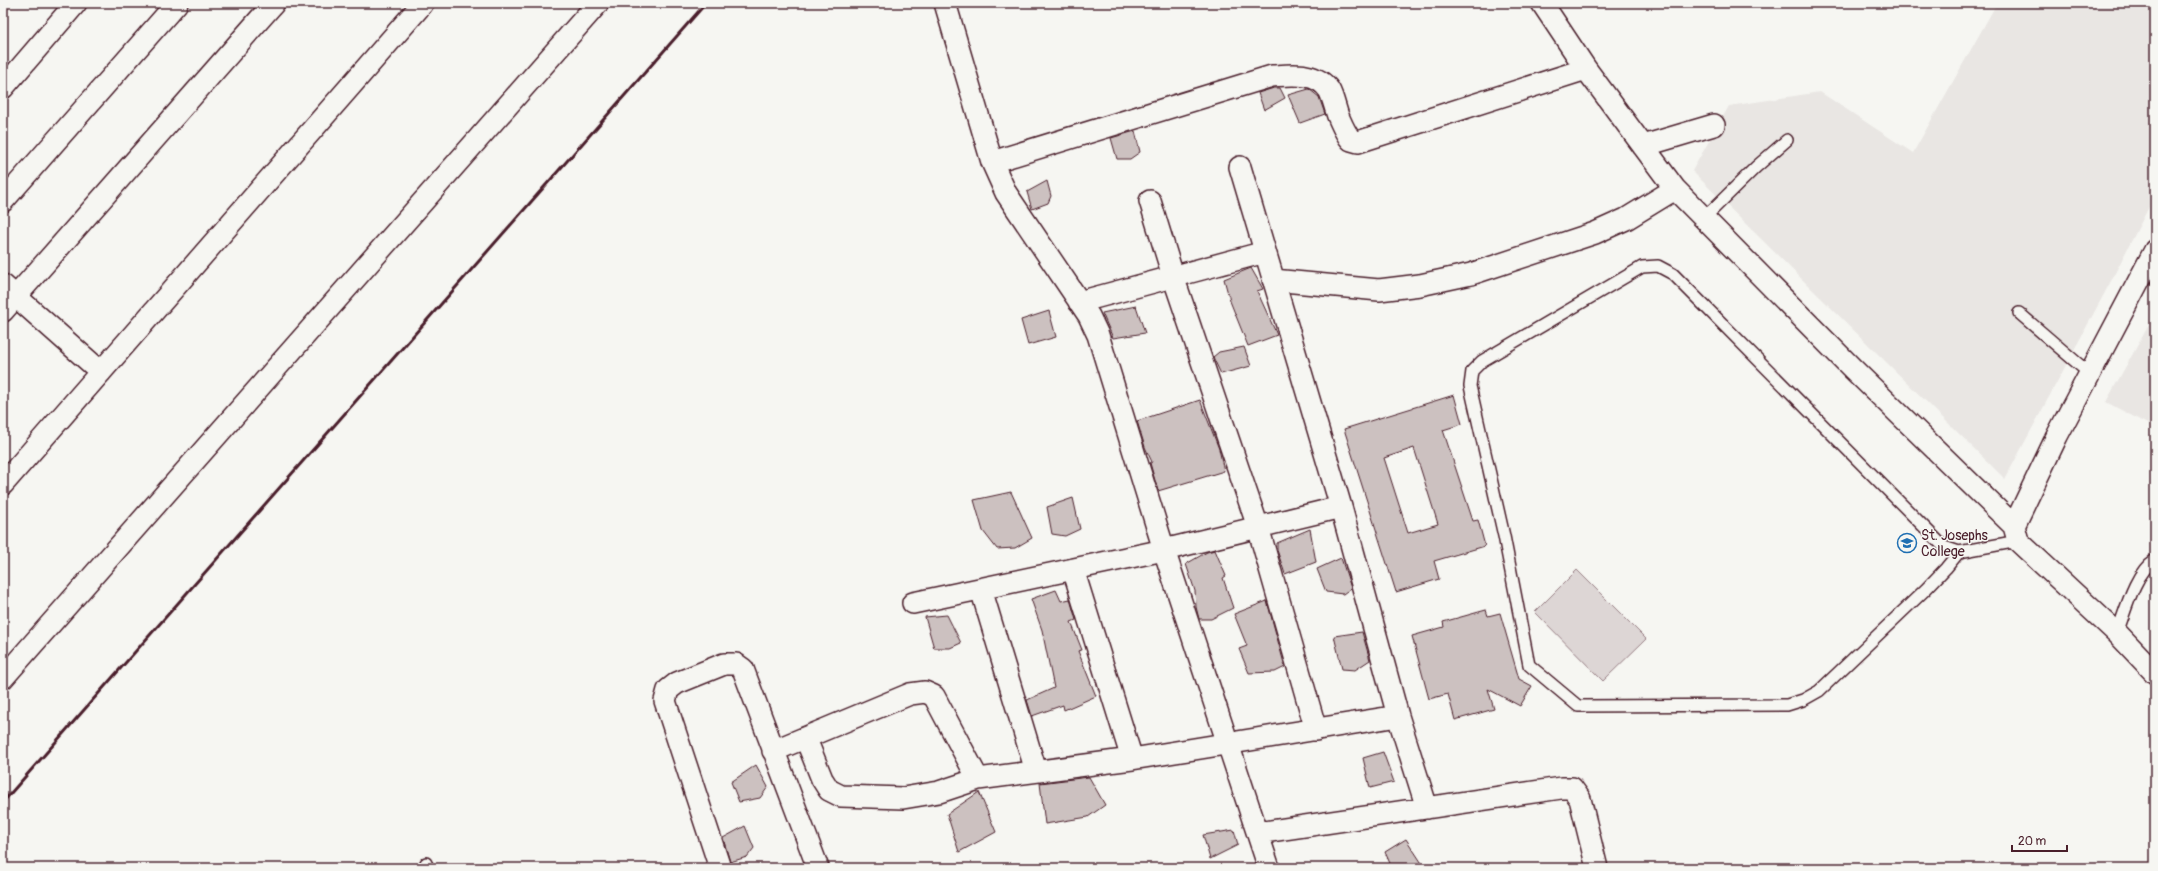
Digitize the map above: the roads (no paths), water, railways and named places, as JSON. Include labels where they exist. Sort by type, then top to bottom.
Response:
[{"type":"street","points":[[3,88],[76,3]]},
{"type":"street","points":[[3,201],[177,3]]},
{"type":"street","points":[[101,372],[7,297],[274,3]]},
{"type":"street","points":[[3,484],[423,3]]},
{"type":"street","points":[[3,678],[598,3]]},
{"type":"street","points":[[945,3],[992,162],[1006,193],[1089,316],[1098,335],[1164,550],[1269,868]]},
{"type":"street","points":[[1547,4],[1586,69],[1675,189],[2155,673]]},
{"type":"street","points":[[992,162],[1272,76],[1296,74],[1309,76],[1321,81],[1329,90],[1345,133],[1351,140],[1358,142],[1586,69]]},
{"type":"street","points":[[1643,146],[1714,125]]},
{"type":"street","points":[[1240,167],[1341,507],[1398,716],[1427,808]]},
{"type":"street","points":[[1273,280],[1379,290],[1420,285],[1471,274],[1595,233],[1626,220],[1675,189]]},
{"type":"street","points":[[1150,201],[1173,276],[1258,527],[1316,730]]},
{"type":"street","points":[[2016,533],[2057,436],[2155,250]]},
{"type":"street","points":[[1079,302],[1265,252]]},
{"type":"street","points":[[913,603],[1164,550],[1341,507]]},
{"type":"street","points":[[1073,569],[1132,759]]},
{"type":"street","points":[[981,589],[1036,771]]},
{"type":"street","points":[[720,868],[665,701],[668,690],[677,683],[724,664],[736,664],[743,669],[818,868]]},
{"type":"street","points":[[773,751],[806,739],[910,694],[925,692],[934,696],[978,779]]},
{"type":"street","points":[[806,739],[822,779],[829,790],[841,796],[903,798],[939,792],[978,779],[1132,759],[1398,716]]},
{"type":"street","points":[[1258,833],[1561,788],[1572,788],[1580,799],[1597,868]]},
{"type":"lane","points":[[1704,218],[1756,167],[1787,140]]},
{"type":"lane","points":[[1959,552],[1944,547],[1673,274],[1658,266],[1642,267],[1482,361],[1472,371],[1470,386],[1504,536],[1529,666],[1578,706],[1787,705],[1803,700],[1819,691],[1836,675],[1946,568],[1959,552],[2016,533]]},
{"type":"lane","points":[[2019,313],[2090,374]]},
{"type":"lane","points":[[2117,633],[2138,579],[2148,564],[2155,560]]},
{"type":"railway","points":[[3,802],[706,3]]},
{"type":"place","name":"St. Josephs College","points":[[1907,543]]}]
